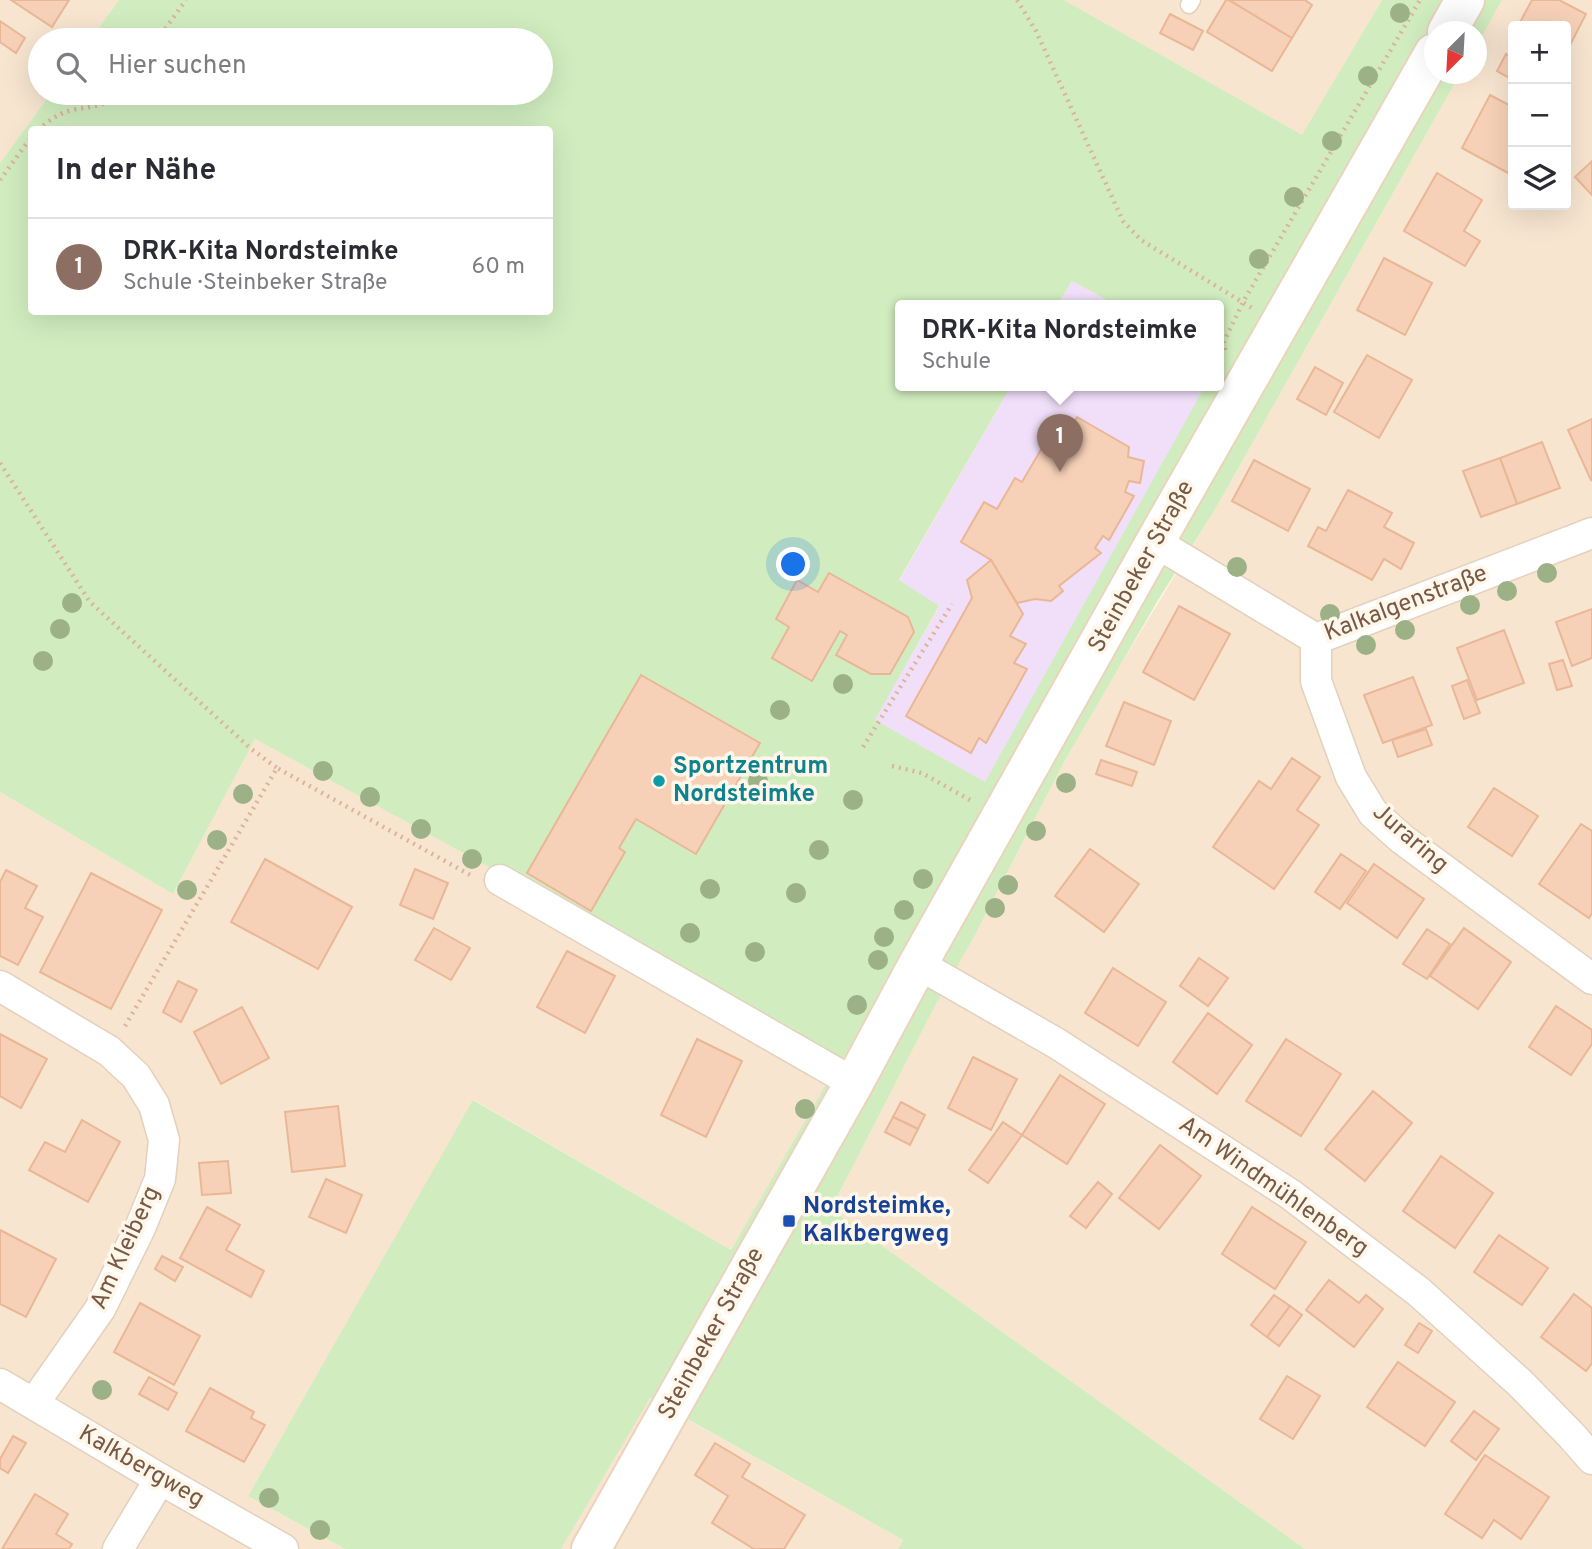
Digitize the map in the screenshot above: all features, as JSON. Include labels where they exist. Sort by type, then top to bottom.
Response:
[{"type":"street","points":[[1453,21],[1465,0]]},
{"type":"street","name":"Steinbeker Straße","points":[[591,1549],[1155,542],[1424,70]]},
{"type":"street","name":"Kalkalgenstraße","points":[[1155,542],[1316,639],[1592,533]]},
{"type":"street","name":"Juraring","points":[[1316,639],[1316,681],[1351,777],[1373,813],[1402,839],[1589,971]]},
{"type":"street","points":[[500,880],[854,1083]]},
{"type":"street","name":"Am Windmühlenberg","points":[[918,964],[1056,1043],[1290,1194],[1419,1292],[1520,1383],[1592,1459]]},
{"type":"street","name":"Am Kleiberg","points":[[0,986],[109,1051],[136,1076],[154,1105],[163,1140],[160,1179],[141,1228],[100,1309],[34,1404]]},
{"type":"street","name":"Kalkbergweg","points":[[0,1384],[283,1549]]},
{"type":"street","points":[[118,1549],[160,1479]]},
{"type":"path","points":[[166,28],[186,0]]},
{"type":"path","points":[[1017,0],[1037,31],[1123,221],[1141,240],[1278,326]]},
{"type":"path","points":[[43,126],[69,110],[100,105]]},
{"type":"path","points":[[0,180],[28,142]]},
{"type":"path","points":[[0,463],[90,602],[250,748],[277,768],[476,878],[500,880]]},
{"type":"path","points":[[863,747],[952,604]]},
{"type":"path","points":[[892,766],[922,773],[1001,818]]},
{"type":"path","points":[[109,1051],[277,768]]},
{"type":"shaded area","points":[[0,0],[119,0],[99,28],[28,28],[28,105],[42,105],[0,163]]},
{"type":"shaded area","points":[[1064,0],[1382,0],[1302,136]]},
{"type":"shaded area","points":[[1502,0],[1592,0],[1592,1549],[1305,1549],[831,1209],[1063,764],[1213,513],[1454,84],[1487,84],[1487,27]]},
{"type":"shaded area","points":[[1072,281],[1107,300],[1061,300]]},
{"type":"shaded area","points":[[1008,391],[1203,391],[985,783],[874,720],[939,607],[899,581]]},
{"type":"shaded area","points":[[255,739],[656,958],[830,1079],[731,1250],[474,1100],[248,1496],[345,1549],[0,1549],[0,792],[173,894]]},
{"type":"shaded area","points":[[649,1398],[903,1540],[898,1549],[561,1549]]},
{"type":"green space","points":[[119,0],[1064,0],[1302,135],[1382,0],[1502,0],[1487,27],[1487,21],[1424,21],[1424,84],[1454,84],[1213,513],[1158,600],[1063,764],[831,1209],[1305,1549],[898,1549],[903,1540],[650,1398],[561,1549],[345,1549],[248,1496],[473,1100],[731,1250],[829,1079],[655,958],[255,739],[173,894],[0,792],[0,163],[42,105],[553,105],[553,28],[99,28]],"holes":[[[1072,281],[1107,300],[1224,300],[1224,391],[1202,391],[985,782],[875,720],[939,606],[899,580],[1008,391],[895,391],[895,300],[1061,300]]]},
{"type":"building","points":[[11,0],[69,0],[52,27]]},
{"type":"building","points":[[1226,0],[1292,38],[1272,71],[1207,32]]},
{"type":"building","points":[[1229,0],[1305,0],[1312,5],[1292,38]]},
{"type":"building","points":[[1532,0],[1559,0],[1586,14],[1571,43],[1571,21],[1521,21]]},
{"type":"building","points":[[1170,14],[1203,31],[1193,50],[1160,33]]},
{"type":"building","points":[[0,21],[25,38],[16,53],[0,42]]},
{"type":"building","points":[[1506,54],[1508,55],[1508,77],[1497,71]]},
{"type":"building","points":[[1490,95],[1508,104],[1508,173],[1462,148]]},
{"type":"building","points":[[1592,161],[1592,195],[1575,177]]},
{"type":"building","points":[[1437,173],[1482,200],[1464,231],[1480,241],[1465,266],[1404,231]]},
{"type":"building","points":[[1384,258],[1432,283],[1405,335],[1357,310]]},
{"type":"building","points":[[1367,355],[1412,380],[1379,438],[1334,412]]},
{"type":"building","points":[[1315,367],[1343,383],[1326,415],[1297,399]]},
{"type":"building","points":[[1077,417],[1129,447],[1128,457],[1144,461],[1140,483],[1129,481],[1125,492],[1134,496],[1109,540],[1103,536],[1095,548],[1101,553],[1059,586],[1063,591],[1051,601],[1035,599],[1017,603],[991,560],[961,542],[984,502],[997,509],[1015,478],[1022,482],[1046,441],[1059,448]]},
{"type":"building","points":[[1592,419],[1592,479],[1591,480],[1568,430]]},
{"type":"building","points":[[1542,442],[1560,488],[1517,504],[1500,458]]},
{"type":"building","points":[[1500,458],[1517,504],[1481,517],[1463,471]]},
{"type":"building","points":[[1254,460],[1310,489],[1288,531],[1232,501]]},
{"type":"building","points":[[1348,490],[1392,513],[1384,527],[1414,543],[1401,569],[1384,559],[1372,580],[1308,546],[1318,527],[1326,531]]},
{"type":"building","points":[[991,560],[1023,614],[1010,636],[1026,644],[1014,663],[1027,669],[986,743],[979,738],[971,753],[906,716],[972,598],[967,580]]},
{"type":"building","points":[[829,573],[908,617],[914,632],[890,674],[871,674],[836,655],[847,635],[840,631],[812,681],[772,658],[789,627],[776,619],[797,580],[818,592]]},
{"type":"building","points":[[1179,606],[1230,634],[1194,700],[1143,672]]},
{"type":"building","points":[[1592,609],[1592,658],[1572,666],[1556,622]]},
{"type":"building","points":[[1504,630],[1524,683],[1477,700],[1457,648]]},
{"type":"building","points":[[1563,660],[1572,686],[1557,690],[1549,664]]},
{"type":"building","name":"Sportzentrum Nordsteimke","points":[[641,675],[760,743],[696,854],[636,819],[619,848],[625,852],[591,911],[527,873]]},
{"type":"building","points":[[1413,677],[1432,725],[1383,743],[1364,695]]},
{"type":"building","points":[[1467,680],[1480,713],[1464,719],[1452,686]]},
{"type":"building","points":[[1124,702],[1171,721],[1154,765],[1106,746]]},
{"type":"building","points":[[1426,729],[1432,745],[1398,757],[1392,740]]},
{"type":"building","points":[[1292,758],[1320,777],[1297,810],[1319,825],[1274,889],[1213,847],[1259,781],[1271,789]]},
{"type":"building","points":[[1101,760],[1137,772],[1132,786],[1096,774]]},
{"type":"building","points":[[1494,788],[1538,816],[1512,856],[1468,827]]},
{"type":"building","points":[[1581,824],[1592,831],[1592,913],[1589,918],[1539,884]]},
{"type":"building","points":[[1090,849],[1139,884],[1104,932],[1055,896]]},
{"type":"building","points":[[1341,854],[1366,871],[1340,909],[1315,892]]},
{"type":"building","points":[[265,859],[352,907],[318,969],[231,922]]},
{"type":"building","points":[[1374,864],[1424,899],[1397,938],[1347,903]]},
{"type":"building","points":[[415,869],[448,883],[433,919],[400,905]]},
{"type":"building","points":[[6,870],[37,886],[25,908],[43,917],[18,965],[0,956],[0,882]]},
{"type":"building","points":[[91,873],[162,910],[111,1009],[40,972]]},
{"type":"building","points":[[434,928],[470,948],[451,980],[415,960]]},
{"type":"building","points":[[1464,928],[1511,962],[1478,1009],[1430,976]]},
{"type":"building","points":[[1427,929],[1450,944],[1427,979],[1403,964]]},
{"type":"building","points":[[567,951],[615,976],[585,1033],[537,1007]]},
{"type":"building","points":[[1199,958],[1228,978],[1208,1006],[1180,986]]},
{"type":"building","points":[[1113,968],[1166,1002],[1138,1046],[1085,1013]]},
{"type":"building","points":[[178,981],[197,990],[181,1022],[163,1012]]},
{"type":"building","points":[[1556,1006],[1592,1030],[1592,1044],[1571,1075],[1529,1047]]},
{"type":"building","points":[[242,1007],[269,1058],[221,1084],[194,1032]]},
{"type":"building","points":[[1208,1013],[1252,1045],[1217,1094],[1173,1062]]},
{"type":"building","points":[[0,1034],[47,1059],[21,1108],[0,1096]]},
{"type":"building","points":[[697,1039],[742,1061],[706,1137],[661,1115]]},
{"type":"building","points":[[1286,1039],[1341,1074],[1301,1136],[1246,1101]]},
{"type":"building","points":[[973,1057],[1017,1079],[991,1130],[948,1108]]},
{"type":"building","points":[[1060,1075],[1105,1104],[1067,1164],[1022,1135]]},
{"type":"building","points":[[1373,1091],[1412,1123],[1365,1181],[1325,1149]]},
{"type":"building","points":[[901,1102],[925,1115],[918,1129],[893,1117]]},
{"type":"building","points":[[338,1106],[345,1166],[292,1172],[285,1112]]},
{"type":"building","points":[[893,1117],[918,1129],[910,1145],[885,1132]]},
{"type":"building","points":[[82,1120],[120,1142],[88,1202],[29,1170],[45,1142],[65,1152]]},
{"type":"building","points":[[1003,1122],[1022,1135],[988,1183],[969,1170]]},
{"type":"building","points":[[1160,1145],[1201,1176],[1159,1229],[1119,1198]]},
{"type":"building","points":[[1441,1156],[1493,1193],[1455,1248],[1403,1211]]},
{"type":"building","points":[[228,1161],[231,1193],[202,1195],[199,1163]]},
{"type":"building","points":[[326,1179],[362,1195],[346,1233],[309,1217]]},
{"type":"building","points":[[1098,1182],[1112,1194],[1086,1228],[1070,1216]]},
{"type":"building","points":[[207,1207],[240,1225],[226,1250],[264,1271],[251,1297],[180,1258]]},
{"type":"building","points":[[1252,1207],[1306,1242],[1275,1289],[1222,1254]]},
{"type":"building","points":[[0,1230],[56,1259],[26,1317],[0,1304]]},
{"type":"building","points":[[1499,1235],[1548,1268],[1522,1305],[1474,1272]]},
{"type":"building","points":[[162,1256],[183,1267],[175,1281],[155,1269]]},
{"type":"building","points":[[1329,1280],[1359,1303],[1366,1295],[1383,1309],[1354,1347],[1306,1310]]},
{"type":"building","points":[[1574,1294],[1592,1308],[1592,1363],[1586,1371],[1541,1337]]},
{"type":"building","points":[[1274,1295],[1290,1306],[1267,1337],[1251,1325]]},
{"type":"building","points":[[140,1303],[200,1336],[174,1385],[114,1352]]},
{"type":"building","points":[[1290,1306],[1302,1315],[1279,1346],[1267,1337]]},
{"type":"building","points":[[1419,1323],[1432,1331],[1418,1353],[1405,1345]]},
{"type":"building","points":[[1398,1362],[1455,1402],[1425,1446],[1367,1407]]},
{"type":"building","points":[[1287,1376],[1320,1396],[1293,1439],[1260,1419]]},
{"type":"building","points":[[149,1377],[177,1393],[168,1410],[139,1394]]},
{"type":"building","points":[[210,1388],[254,1412],[251,1418],[265,1425],[244,1462],[186,1431]]},
{"type":"building","points":[[1474,1411],[1499,1429],[1476,1460],[1451,1441]]},
{"type":"building","points":[[13,1436],[26,1443],[8,1473],[0,1468],[0,1459]]},
{"type":"building","points":[[715,1443],[750,1464],[742,1477],[805,1515],[784,1549],[754,1549],[712,1523],[728,1496],[695,1475]]},
{"type":"building","points":[[1485,1455],[1549,1497],[1521,1539],[1494,1520],[1482,1538],[1445,1514]]},
{"type":"building","points":[[35,1494],[68,1514],[56,1534],[72,1544],[69,1549],[2,1549]]},
{"type":"place","name":"DRK-Kita Nordsteimke","points":[[1060,472]]},
{"type":"place","name":"Sportzentrum Nordsteimke","points":[[659,781]]},
{"type":"place","name":"Nordsteimke, Kalkbergweg","points":[[789,1221]]}]
